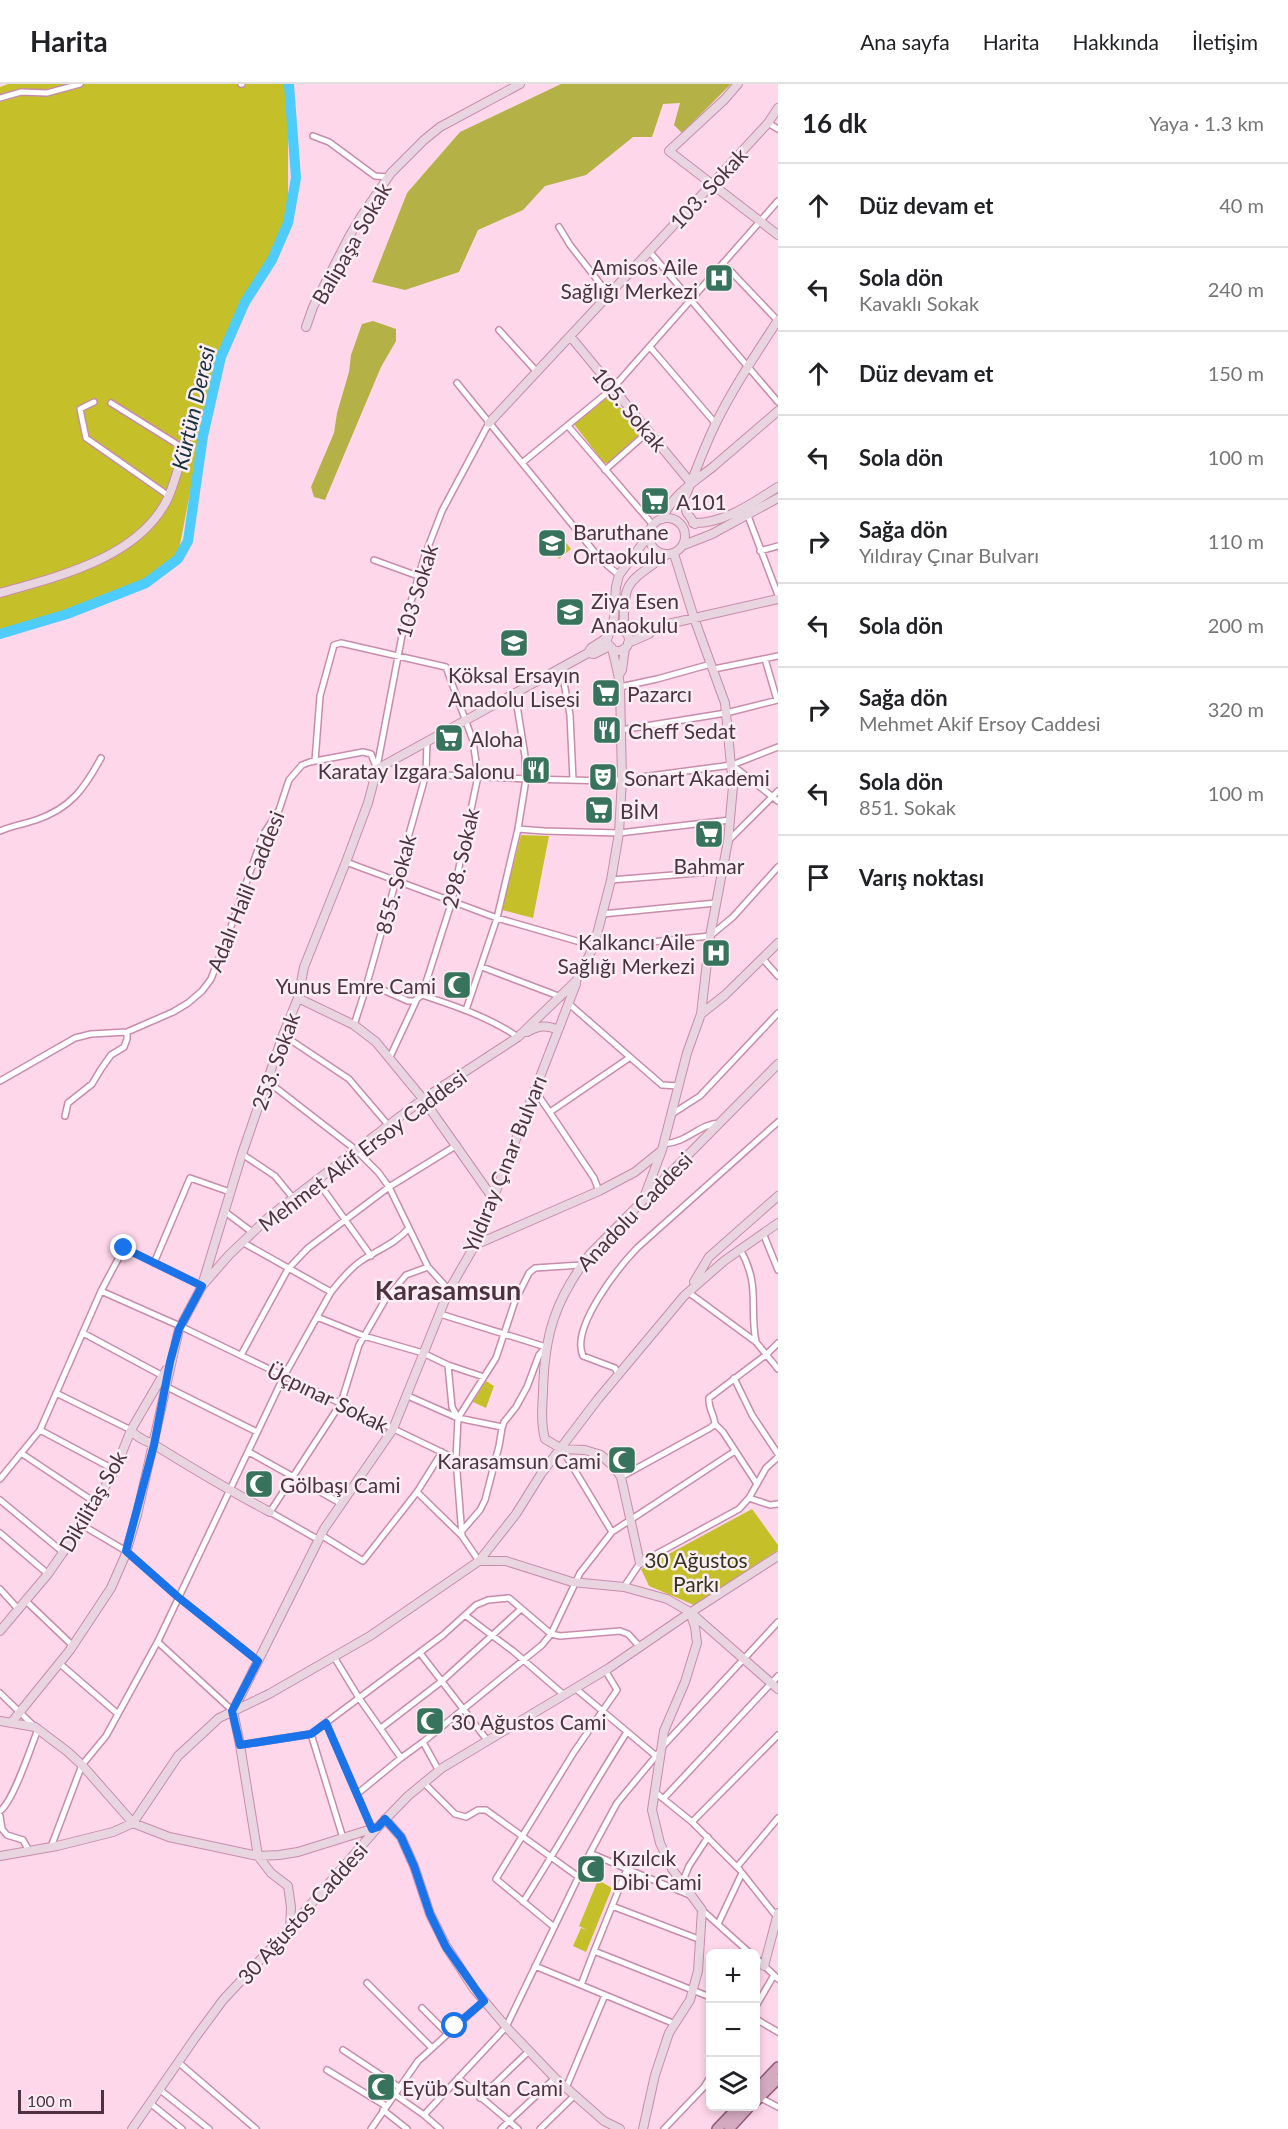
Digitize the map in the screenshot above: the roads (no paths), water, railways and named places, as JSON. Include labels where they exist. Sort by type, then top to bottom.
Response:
[{"type":"main road","points":[[760,2092],[778,2067]]},
{"type":"main road","points":[[760,2094],[778,2079]]},
{"type":"main road","points":[[717,2129],[734,2111]]},
{"type":"main road","points":[[729,2129],[745,2111]]},
{"type":"street","points":[[0,98],[21,92],[47,93],[80,84]]},
{"type":"street","name":"Balipaşa Sokak","points":[[306,327],[313,307],[350,235],[388,177],[423,140],[440,127],[520,84]]},
{"type":"street","points":[[737,85],[725,99],[669,150],[778,235]]},
{"type":"street","name":"103. Sokak","points":[[489,423],[768,123],[778,108]]},
{"type":"street","points":[[768,123],[778,129]]},
{"type":"street","points":[[313,136],[329,142],[375,176],[388,177]]},
{"type":"street","points":[[522,463],[613,388],[778,201]]},
{"type":"street","points":[[559,226],[570,245],[609,295]]},
{"type":"street","points":[[649,251],[778,402]]},
{"type":"street","points":[[695,524],[683,502],[716,424],[778,321],[723,263]]},
{"type":"street","points":[[499,330],[537,372]]},
{"type":"street","name":"105. Sokak","points":[[570,336],[691,483]]},
{"type":"street","points":[[650,347],[716,424]]},
{"type":"street","points":[[457,383],[600,560],[619,575]]},
{"type":"street","points":[[94,402],[80,409],[86,438],[168,496]]},
{"type":"street","points":[[111,403],[183,448]]},
{"type":"street","points":[[778,411],[671,502],[662,519],[653,525],[649,535],[619,575],[616,587],[614,630],[610,644],[619,675],[627,646],[623,605],[627,588],[635,578],[684,545],[712,534],[778,498]]},
{"type":"street","points":[[0,593],[64,575],[108,556],[141,532],[159,513],[168,496],[193,414]]},
{"type":"street","name":"103 Sokak","points":[[377,769],[404,625],[418,576],[442,511],[489,423]]},
{"type":"street","points":[[568,426],[653,525]]},
{"type":"street","points":[[605,470],[649,431]]},
{"type":"street","points":[[662,519],[671,519],[679,523],[707,523],[728,516],[778,487]]},
{"type":"street","points":[[614,630],[625,632],[645,626],[655,627],[778,597],[748,516]]},
{"type":"street","points":[[679,523],[686,537],[684,545]]},
{"type":"street","points":[[649,535],[652,546],[656,550],[670,554]]},
{"type":"street","points":[[760,551],[778,546]]},
{"type":"street","points":[[643,1200],[663,1147],[701,1014],[710,936],[728,841],[733,786],[725,703],[670,554]]},
{"type":"street","points":[[374,560],[418,576]]},
{"type":"street","points":[[377,769],[588,653],[591,648],[610,644],[618,650],[649,634],[655,627]]},
{"type":"street","points":[[315,761],[320,696],[334,645],[340,643],[398,657]]},
{"type":"street","points":[[620,687],[778,656]]},
{"type":"street","name":"298. Sokak","points":[[390,1057],[420,997],[452,901],[478,776],[473,741],[446,667],[398,657]]},
{"type":"street","points":[[621,730],[726,713],[778,700],[765,659]]},
{"type":"street","points":[[561,667],[570,715],[573,780]]},
{"type":"street","name":"Mehmet Akif Ersoy Caddesi","points":[[11,1723],[70,1650],[111,1588],[126,1551],[154,1445],[170,1362],[180,1326],[202,1286],[252,1232],[316,1179],[423,1099],[518,1037],[576,981],[594,946],[611,880],[619,833],[622,779],[619,675]]},
{"type":"street","points":[[466,1010],[497,918],[518,829],[526,779],[525,756],[515,693]]},
{"type":"street","name":"855. Sokak","points":[[354,1025],[426,774],[428,741]]},
{"type":"street","points":[[426,774],[526,779],[622,779],[732,765],[778,747]]},
{"type":"street","name":"Adalı Halil Caddesi","points":[[0,1081],[75,1038],[91,1034],[127,1032],[188,1003],[207,986],[228,935],[263,835],[279,810],[289,780],[302,765],[363,752],[371,754],[377,769]]},
{"type":"street","points":[[0,831],[37,820],[64,806],[84,789],[101,758]]},
{"type":"street","points":[[728,841],[777,796],[732,765]]},
{"type":"street","name":"253. Sokak","points":[[202,1286],[242,1154],[298,998],[304,968],[368,803],[377,769]]},
{"type":"street","points":[[518,829],[619,833],[730,820]]},
{"type":"street","points":[[346,862],[497,918],[594,946],[710,936],[733,917],[778,867]]},
{"type":"street","points":[[611,880],[723,871]]},
{"type":"street","points":[[602,914],[716,903]]},
{"type":"street","points":[[701,1014],[725,995],[778,943]]},
{"type":"street","points":[[762,958],[778,976]]},
{"type":"street","points":[[482,967],[553,996],[561,997]]},
{"type":"street","name":"Yıldıray Çınar Bulvarı","points":[[232,1711],[320,1537],[393,1429],[449,1290],[475,1245],[576,981]]},
{"type":"street","points":[[367,983],[408,1001],[420,997],[466,1010],[501,1025],[518,1037],[544,1026],[558,1030]]},
{"type":"street","points":[[298,998],[354,1025],[376,1042],[423,1099],[492,1197]]},
{"type":"street","points":[[568,1003],[662,1085],[679,1086]]},
{"type":"street","points":[[545,1012],[554,1010],[561,1012],[563,1017]]},
{"type":"street","points":[[672,1114],[700,1096],[778,1013]]},
{"type":"street","points":[[65,1116],[68,1103],[93,1084],[101,1068],[111,1056],[124,1047],[128,1039],[127,1032]]},
{"type":"street","points":[[283,1035],[349,1079],[389,1126]]},
{"type":"street","points":[[550,1113],[630,1058]]},
{"type":"street","name":"Anadolu Caddesi","points":[[562,1449],[545,1439],[542,1428],[543,1369],[556,1307],[571,1278],[590,1254],[778,1064]]},
{"type":"street","points":[[267,1081],[356,1149],[378,1172],[389,1187],[428,1267],[449,1290]]},
{"type":"street","points":[[534,1089],[594,1178],[599,1191]]},
{"type":"street","points":[[618,1374],[615,1368],[583,1356],[580,1349],[581,1337],[594,1306],[623,1263],[638,1248],[778,1122]]},
{"type":"street","points":[[475,1245],[599,1191],[635,1172],[663,1147],[676,1143],[711,1124],[720,1123]]},
{"type":"street","points":[[241,1355],[288,1269],[308,1248],[389,1187],[457,1145]]},
{"type":"street","points":[[242,1154],[275,1176],[293,1198]]},
{"type":"street","points":[[154,1263],[190,1178],[230,1192]]},
{"type":"street","points":[[316,1179],[371,1256]]},
{"type":"street","points":[[688,1292],[709,1257],[778,1196]]},
{"type":"street","points":[[224,1210],[252,1232]]},
{"type":"street","points":[[0,1856],[113,1832],[133,1823],[178,1756],[219,1718],[269,1695],[370,1636],[479,1561],[516,1514],[541,1474],[618,1374],[688,1292],[706,1274],[778,1223]]},
{"type":"street","points":[[51,1847],[82,1765],[106,1736],[158,1641],[284,1376],[331,1292],[360,1261],[399,1240],[408,1229]]},
{"type":"street","points":[[763,1233],[778,1270]]},
{"type":"street","points":[[242,1242],[331,1292]]},
{"type":"street","points":[[0,1479],[40,1430],[101,1291],[124,1248],[202,1286]]},
{"type":"street","points":[[740,1250],[752,1278],[756,1342]]},
{"type":"street","points":[[461,1534],[456,1458],[458,1419],[496,1358],[521,1286],[529,1273],[535,1268],[581,1265]]},
{"type":"street","points":[[270,1512],[341,1403],[359,1345],[395,1286],[406,1275],[428,1267]]},
{"type":"street","name":"Üçpınar Sokak","points":[[101,1291],[180,1326],[456,1458]]},
{"type":"street","points":[[688,1292],[756,1342],[768,1354],[778,1370]]},
{"type":"street","points":[[440,1314],[546,1347],[539,1355],[527,1387],[502,1427],[485,1500],[461,1534]]},
{"type":"street","points":[[317,1317],[364,1336],[423,1353],[448,1365],[484,1377]]},
{"type":"street","points":[[83,1333],[163,1376]]},
{"type":"street","points":[[757,1484],[723,1432],[715,1424],[714,1416],[708,1406],[709,1398],[768,1354],[778,1343]]},
{"type":"street","name":"Dikilitaş Sok","points":[[0,1631],[64,1553],[96,1503],[115,1470],[131,1430],[170,1362]]},
{"type":"street","points":[[448,1365],[452,1407],[458,1419]]},
{"type":"street","points":[[624,1587],[640,1563],[739,1509],[750,1498],[766,1468],[778,1456],[752,1415],[734,1378]]},
{"type":"street","points":[[165,1386],[257,1432]]},
{"type":"street","points":[[56,1393],[131,1430],[135,1436],[229,1490],[363,1562],[417,1492],[442,1452]]},
{"type":"street","points":[[408,1396],[458,1419],[502,1427]]},
{"type":"street","points":[[621,1477],[715,1424]]},
{"type":"street","points":[[40,1430],[115,1470]]},
{"type":"street","points":[[562,1449],[585,1450],[601,1455],[621,1477],[640,1563]]},
{"type":"street","points":[[562,1449],[612,1532]]},
{"type":"street","points":[[357,1794],[542,1645],[551,1634],[575,1582],[612,1532],[735,1451]]},
{"type":"street","points":[[249,1452],[342,1504]]},
{"type":"street","points":[[21,1454],[96,1503]]},
{"type":"street","points":[[417,1492],[461,1534],[479,1561]]},
{"type":"street","points":[[750,1498],[770,1505],[778,1504]]},
{"type":"street","points":[[0,1500],[64,1553]]},
{"type":"street","points":[[82,1525],[126,1551],[178,1597],[258,1661]]},
{"type":"street","points":[[1,1535],[48,1574]]},
{"type":"street","name":"30 Ağustos Caddesi","points":[[134,2127],[223,2000],[290,1928],[375,1828],[423,1783],[487,1740],[605,1670],[778,1556]]},
{"type":"street","points":[[479,1561],[506,1561],[575,1582],[624,1587],[667,1599],[690,1612],[778,1689]]},
{"type":"street","points":[[0,1589],[19,1610]]},
{"type":"street","points":[[240,1745],[311,1734],[420,1653],[476,1605],[488,1600],[509,1598],[551,1634],[560,1636],[620,1631],[628,1634],[640,1647]]},
{"type":"street","points":[[26,1601],[71,1644],[70,1650]]},
{"type":"street","points":[[381,1728],[442,1681],[521,1609]]},
{"type":"street","points":[[690,1612],[697,1643],[685,1682],[664,1731],[652,1810],[660,1843],[672,1869],[702,1910],[746,1949]]},
{"type":"street","points":[[465,1615],[525,1661],[564,1695]]},
{"type":"street","points":[[424,2115],[506,2027],[580,1878],[590,1853],[617,1803],[662,1747],[778,1622]]},
{"type":"street","points":[[160,1644],[232,1711],[240,1745],[258,1856],[271,1873],[288,1886],[291,1907],[290,1928]]},
{"type":"street","points":[[420,1653],[487,1740]]},
{"type":"street","points":[[334,1657],[359,1698],[401,1758]]},
{"type":"street","points":[[59,1663],[118,1714]]},
{"type":"street","points":[[554,1927],[496,1879],[601,1711],[617,1690],[605,1670]]},
{"type":"street","points":[[664,1798],[778,1676]]},
{"type":"street","points":[[575,1688],[656,1756]]},
{"type":"street","points":[[0,1693],[37,1728],[82,1765],[133,1823],[169,1837],[258,1856],[279,1856],[298,1852],[375,1828],[357,1794],[326,1723]]},
{"type":"street","points":[[0,1721],[37,1728]]},
{"type":"street","points":[[0,1811],[10,1798],[37,1728]]},
{"type":"street","points":[[523,1902],[627,1732]]},
{"type":"street","points":[[311,1734],[343,1838]]},
{"type":"street","points":[[692,1822],[778,1736]]},
{"type":"street","points":[[423,1742],[439,1771]]},
{"type":"street","points":[[423,1783],[455,1814],[466,1817],[478,1810],[486,1810],[580,1878]]},
{"type":"street","points":[[656,1792],[708,1837],[737,1867],[777,1916],[764,1966]]},
{"type":"street","points":[[0,1816],[2,1829],[7,1834],[22,1840],[29,1851]]},
{"type":"street","points":[[737,1867],[778,1818]]},
{"type":"street","points":[[385,1819],[401,1837],[414,1866],[430,1914],[446,1947],[484,2001],[555,2078],[604,2121],[618,2129]]},
{"type":"street","points":[[682,1883],[689,1866],[708,1837]]},
{"type":"street","points":[[590,1853],[692,1896]]},
{"type":"street","points":[[581,1985],[627,1869]]},
{"type":"street","points":[[718,1924],[742,1873]]},
{"type":"street","points":[[612,1906],[701,1940]]},
{"type":"street","points":[[643,2129],[655,2075],[669,2033],[690,2000],[698,1971],[702,1910]]},
{"type":"street","points":[[594,1951],[706,1995]]},
{"type":"street","points":[[758,2003],[776,1977],[760,1962]]},
{"type":"street","points":[[535,1966],[675,2024]]},
{"type":"street","points":[[367,1983],[432,2048]]},
{"type":"street","points":[[566,2088],[606,1995]]},
{"type":"street","points":[[371,2129],[418,2061],[484,2001]]},
{"type":"street","points":[[422,2008],[448,2034]]},
{"type":"street","points":[[760,2021],[778,2032]]},
{"type":"street","points":[[343,2050],[399,2087]]},
{"type":"street","points":[[480,2098],[529,2051]]},
{"type":"street","points":[[178,2062],[256,2129]]},
{"type":"street","points":[[327,2070],[385,2108],[407,2129]]},
{"type":"street","points":[[458,2078],[518,2129]]},
{"type":"street","points":[[501,2129],[555,2078]]},
{"type":"street","points":[[664,2129],[706,2084]]},
{"type":"street","points":[[159,2090],[209,2129]]},
{"type":"street","points":[[394,2094],[440,2129]]},
{"type":"street","points":[[544,2128],[574,2096]]},
{"type":"street","points":[[760,2098],[778,2107]]},
{"type":"street","points":[[150,2103],[182,2129]]},
{"type":"street","points":[[394,2129],[398,2122]]},
{"type":"waterway","name":"Kürtün Deresi","points":[[0,634],[67,614],[146,583],[178,559],[188,541],[203,436],[221,357],[245,302],[272,260],[288,223],[296,178],[289,84]]},
{"type":"place","name":"Amisos Aile Sağlığı Merkezi","points":[[719,278]]},
{"type":"place","name":"A101","points":[[655,501]]},
{"type":"place","name":"Baruthane Ortaokulu","points":[[552,543]]},
{"type":"place","name":"Ziya Esen Anaokulu","points":[[570,612]]},
{"type":"place","name":"Köksal Ersayın Anadolu Lisesi","points":[[514,643]]},
{"type":"place","name":"Pazarcı","points":[[606,693]]},
{"type":"place","name":"Cheff Sedat","points":[[607,730]]},
{"type":"place","name":"Aloha","points":[[449,738]]},
{"type":"place","name":"Karatay Izgara Salonu","points":[[536,770]]},
{"type":"place","name":"Sonart Akademi","points":[[603,777]]},
{"type":"place","name":"BİM","points":[[599,810]]},
{"type":"place","name":"Bahmar","points":[[709,834]]},
{"type":"place","name":"Kalkancı Aile Sağlığı Merkezi","points":[[716,953]]},
{"type":"place","name":"Yunus Emre Cami","points":[[457,985]]},
{"type":"place","name":"Karasamsun Cami","points":[[622,1460]]},
{"type":"place","name":"Gölbaşı Cami","points":[[259,1484]]},
{"type":"place","name":"30 Ağustos Cami","points":[[430,1721]]},
{"type":"place","name":"Kızılcık Dibi Cami","points":[[591,1869]]},
{"type":"place","name":"Eyüb Sultan Cami","points":[[381,2087]]},
{"type":"district","name":"Karasamsun","points":[[448,1289]]},
{"type":"park label","name":"30 Ağustos Parkı","points":[[696,1571]]}]
